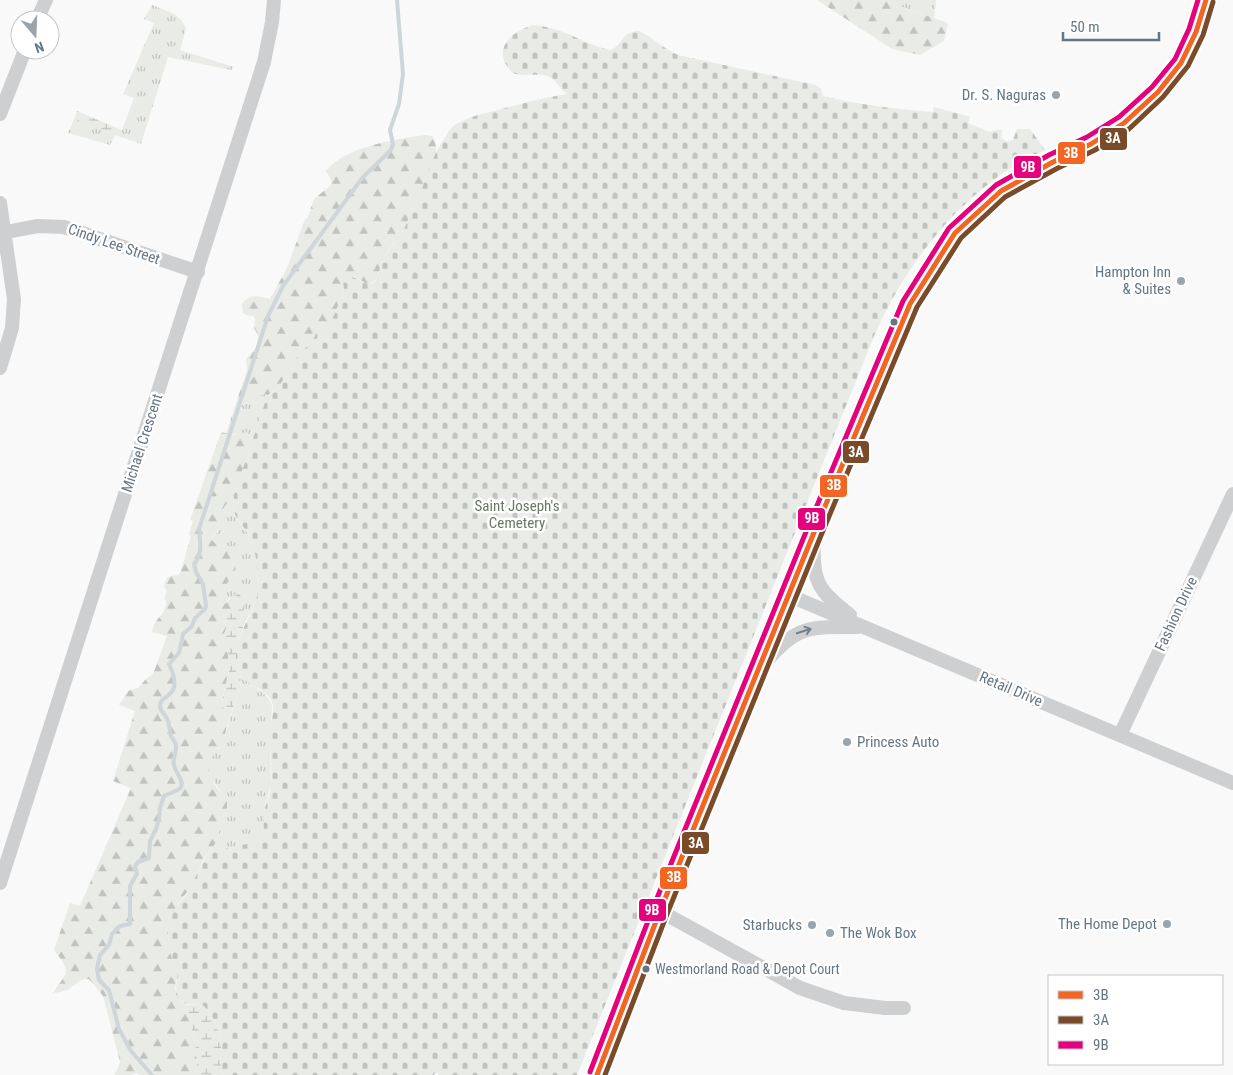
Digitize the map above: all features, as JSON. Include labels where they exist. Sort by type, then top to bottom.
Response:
[{"type":"street","name":"Michael Crescent","points":[[0,883],[264,62],[272,22],[274,0]]},
{"type":"street","points":[[597,1075],[660,911],[788,595],[910,304],[955,233],[1001,191],[1053,162],[1091,144],[1124,122],[1158,92],[1181,63],[1196,32],[1206,0]]},
{"type":"street","points":[[0,114],[21,60]]},
{"type":"street","points":[[0,203],[2,232],[14,306],[12,328],[0,368]]},
{"type":"street","name":"Cindy Lee Street","points":[[2,232],[38,226],[64,226],[198,272]]},
{"type":"street","name":"Fashion Drive","points":[[1120,735],[1233,494]]},
{"type":"street","points":[[815,530],[814,571],[820,587],[831,600],[866,627]]},
{"type":"street","name":"Retail Drive","points":[[788,595],[1233,783]]},
{"type":"street","points":[[756,675],[777,648],[790,637],[804,630],[866,627]]},
{"type":"street","points":[[660,911],[800,988],[844,1003],[904,1008]]},
{"type":"green space","points":[[817,0],[882,0],[948,23],[944,41],[920,55],[892,49]]},
{"type":"green space","points":[[882,0],[936,0],[934,18]]},
{"type":"green space","points":[[152,5],[172,13],[183,23],[186,28],[180,50],[234,67],[231,70],[168,57],[141,144],[115,135],[110,145],[68,133],[75,117],[104,131],[122,130],[134,98],[123,94],[154,23],[144,19]]},
{"type":"green space","name":"Saint Joseph's Cemetery","points":[[533,25],[554,29],[610,50],[615,48],[628,34],[639,31],[678,55],[816,85],[821,89],[823,96],[905,110],[933,112],[934,107],[970,117],[968,123],[990,132],[1000,129],[1002,130],[1001,138],[1007,142],[1013,140],[1017,129],[1030,129],[1045,150],[1019,163],[1001,175],[958,211],[925,249],[910,270],[885,313],[874,336],[577,1075],[438,1075],[438,1073],[435,1073],[434,1075],[224,1075],[221,1065],[220,1036],[213,1017],[201,1004],[183,1002],[176,994],[177,973],[168,946],[168,927],[170,915],[186,895],[207,855],[231,847],[257,842],[262,838],[264,829],[264,812],[272,772],[270,729],[273,705],[268,696],[241,676],[236,661],[238,644],[257,596],[258,573],[252,543],[234,512],[233,501],[235,492],[267,397],[278,388],[300,353],[311,343],[316,334],[328,329],[344,292],[343,280],[353,277],[367,284],[373,283],[377,279],[382,260],[403,231],[436,152],[450,129],[471,117],[567,94],[549,77],[513,73],[506,65],[503,50],[510,37]]},
{"type":"green space","points":[[77,111],[122,130],[110,132],[90,127],[75,117]]},
{"type":"green space","points":[[425,135],[432,136],[436,144],[432,164],[411,215],[400,235],[384,257],[375,280],[367,284],[354,276],[343,286],[344,292],[328,329],[315,336],[278,388],[268,395],[263,394],[251,402],[242,405],[237,400],[247,371],[246,359],[257,347],[258,335],[254,328],[254,316],[243,313],[242,304],[251,297],[258,296],[270,299],[287,268],[314,199],[331,185],[331,180],[326,171],[345,156],[358,150],[386,142]]},
{"type":"green space","points":[[263,394],[268,395],[253,439],[250,435],[226,434],[237,400],[240,404],[244,405]]},
{"type":"green space","points":[[221,432],[233,435],[246,432],[253,439],[235,492],[223,509],[223,526],[211,538],[220,545],[228,546],[233,554],[234,561],[220,604],[225,604],[235,594],[240,595],[243,601],[227,614],[226,629],[222,639],[227,649],[230,667],[222,701],[227,725],[223,743],[211,758],[209,771],[215,785],[227,801],[227,815],[220,828],[217,841],[203,860],[193,884],[178,904],[168,927],[168,946],[177,973],[175,989],[179,999],[188,1009],[196,1049],[197,1066],[195,1075],[139,1075],[136,1073],[131,1075],[114,1075],[120,1062],[103,996],[89,979],[81,980],[68,990],[52,994],[66,972],[64,963],[54,950],[70,903],[80,906],[131,788],[113,781],[135,711],[119,705],[128,691],[138,688],[153,674],[167,636],[152,632],[165,610],[166,600],[164,599],[167,590],[164,587],[165,583],[169,577],[180,574],[191,536],[189,534],[193,521],[190,520]]},
{"type":"green space","points":[[235,492],[233,501],[234,513],[253,544],[259,573],[257,595],[243,627],[240,619],[244,609],[243,601],[229,598],[225,604],[220,604],[233,568],[232,553],[228,546],[220,545],[211,538],[219,531],[223,520],[223,510]]},
{"type":"green space","points":[[243,601],[244,609],[240,619],[243,627],[236,651],[238,671],[241,676],[240,689],[227,725],[222,701],[230,667],[227,649],[222,639],[226,629],[227,614]]},
{"type":"green space","points":[[241,676],[263,693],[272,706],[270,742],[271,785],[265,806],[264,834],[257,842],[207,855],[214,845],[221,825],[227,815],[221,792],[211,777],[209,764],[214,752],[220,748],[240,689]]},
{"type":"green space","points":[[183,1003],[187,1005],[201,1004],[213,1017],[220,1036],[221,1065],[224,1075],[195,1075],[197,1066],[196,1049],[188,1009]]},
{"type":"waterway","points":[[152,1075],[131,1051],[119,1029],[109,990],[99,980],[97,969],[100,955],[109,945],[112,934],[120,926],[130,924],[130,886],[137,874],[135,866],[138,862],[149,858],[150,841],[156,829],[164,796],[178,790],[182,784],[174,763],[176,745],[171,736],[167,719],[160,707],[163,699],[173,690],[173,676],[169,664],[179,653],[183,634],[192,626],[195,618],[206,606],[203,584],[194,564],[200,552],[199,529],[268,316],[283,286],[363,177],[391,150],[393,144],[390,130],[399,104],[403,74],[397,0]]},
{"type":"transit line","name":"9B","points":[[590,1072],[653,908],[808,527],[903,301],[949,228],[996,185],[1049,155],[1087,137],[1119,117],[1152,87],[1175,59],[1189,29],[1198,0]]},
{"type":"transit line","name":"3B","points":[[597,1075],[660,911],[815,530],[910,304],[955,233],[1001,191],[1053,162],[1091,144],[1124,123],[1158,92],[1181,63],[1196,32],[1206,0]]},
{"type":"transit line","name":"3A","points":[[605,1075],[667,914],[822,533],[917,307],[961,238],[1005,197],[1095,150],[1129,129],[1163,97],[1188,66],[1203,35],[1213,2]]},
{"type":"place","name":"Dr. S. Naguras","points":[[1056,95]]},
{"type":"place","name":"Hampton Inn & Suites","points":[[1181,281]]},
{"type":"place","name":"Princess Auto","points":[[847,742]]},
{"type":"place","name":"The Home Depot","points":[[1167,924]]},
{"type":"place","name":"Starbucks","points":[[812,925]]},
{"type":"place","name":"The Wok Box","points":[[830,933]]},
{"type":"place","name":"Westmorland Road & Depot Court","points":[[646,969]]}]
